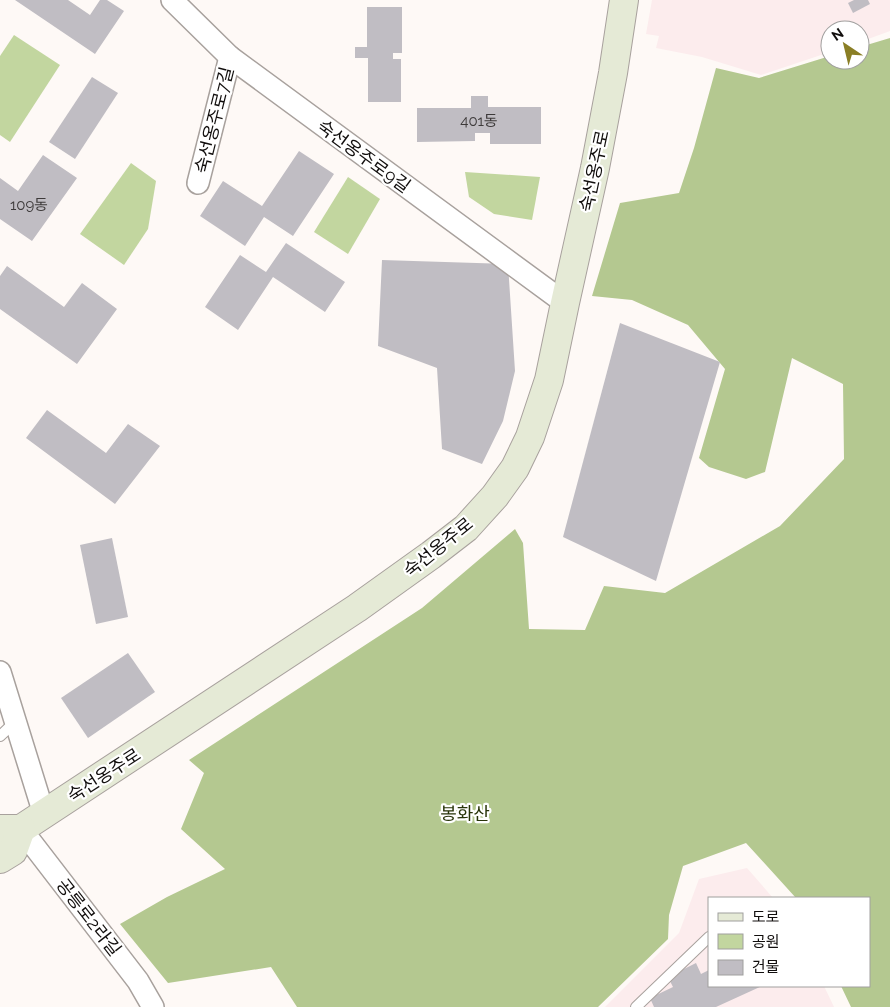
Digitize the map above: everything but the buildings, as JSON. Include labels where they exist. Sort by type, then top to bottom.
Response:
[{"type":"street","name":"숙선옹주로9길","points":[[172,0],[230,58],[565,303]]},
{"type":"street","name":"숙선옹주로","points":[[11,829],[44,814],[358,608],[466,528],[515,468],[530,437],[549,380],[614,73],[624,0]]},
{"type":"street","name":"숙선옹주로7길","points":[[198,183],[230,58]]},
{"type":"street","points":[[1,681],[16,722],[44,814]]},
{"type":"street","points":[[0,859],[13,851],[11,829]]},
{"type":"street","name":"공릉로2라길","points":[[11,829],[138,981],[153,1007]]},
{"type":"lane","points":[[0,736],[16,722]]},
{"type":"lane","points":[[636,1007],[708,937]]},
{"type":"shaded area","points":[[652,0],[890,0],[890,31],[870,38],[870,20],[820,20],[820,55],[761,75],[702,57],[656,48],[659,36],[646,34]]},
{"type":"shaded area","points":[[747,868],[772,897],[708,897],[708,987],[824,987],[834,1007],[605,1007],[679,933],[699,879]]},
{"type":"green space","points":[[14,35],[60,65],[10,142],[0,135],[0,56]]},
{"type":"green space","name":"봉화산","points":[[890,38],[890,1007],[851,1007],[841,987],[870,987],[870,897],[795,897],[746,843],[683,866],[669,915],[668,939],[598,1007],[297,1007],[271,967],[168,983],[120,924],[167,897],[225,869],[181,829],[204,773],[189,760],[422,608],[515,529],[523,543],[529,629],[585,630],[604,586],[665,593],[780,526],[844,459],[843,384],[792,358],[765,472],[746,479],[709,467],[699,458],[725,369],[688,325],[632,300],[592,296],[620,203],[679,193],[694,148],[716,68],[759,78],[820,59],[820,70],[870,70],[870,44]]},
{"type":"green space","points":[[131,163],[156,181],[148,229],[124,265],[80,234]]},
{"type":"green space","points":[[465,172],[540,177],[532,220],[494,214],[469,197]]},
{"type":"green space","points":[[348,177],[380,199],[348,254],[314,232]]}]
